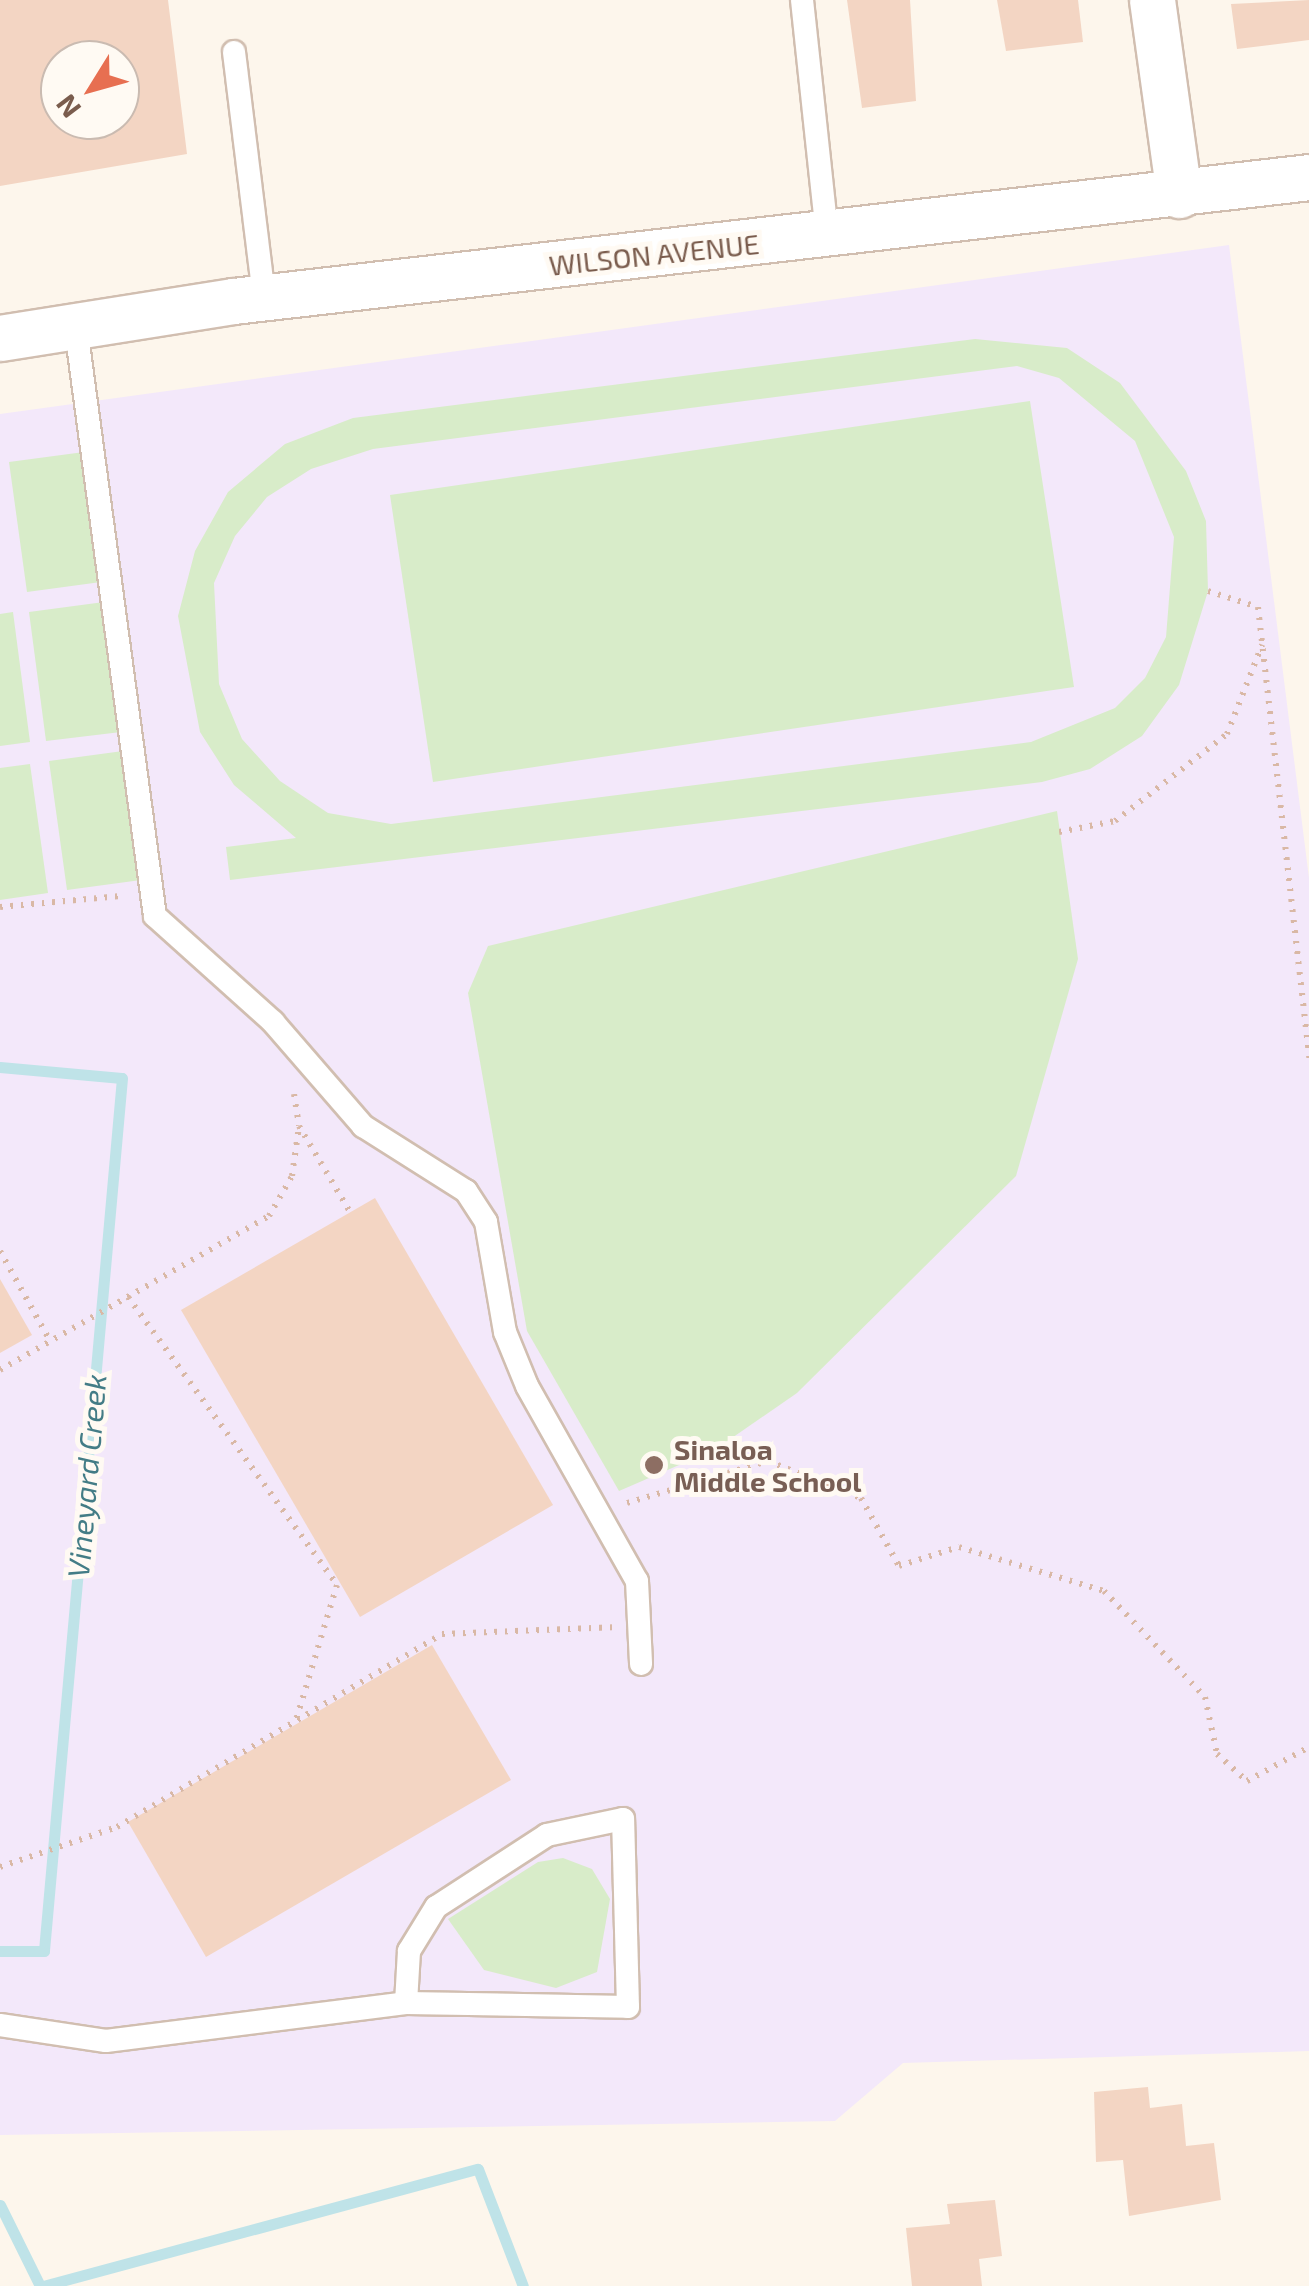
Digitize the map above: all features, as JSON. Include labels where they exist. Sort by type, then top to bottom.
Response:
[{"type":"street","points":[[1152,0],[1179,194]]},
{"type":"street","name":"WILSON AVENUE","points":[[0,338],[264,298],[827,236],[1309,177]]},
{"type":"lane","points":[[802,0],[827,236]]},
{"type":"lane","points":[[234,52],[264,298]]},
{"type":"lane","points":[[76,329],[148,894],[156,916],[285,1038],[363,1126],[466,1191],[486,1222],[505,1332],[527,1386],[602,1511],[637,1581],[641,1664]]},
{"type":"lane","points":[[0,2025],[106,2042],[406,2003],[628,2007],[623,1819],[547,1836],[436,1907],[409,1951],[406,2003]]},
{"type":"path","points":[[1208,591],[1258,607],[1309,1058]]},
{"type":"path","points":[[1059,832],[1116,821],[1227,734],[1262,644]]},
{"type":"path","points":[[0,907],[148,894]]},
{"type":"path","points":[[0,1370],[269,1216],[292,1176],[299,1126],[285,1038]]},
{"type":"path","points":[[299,1126],[350,1212]]},
{"type":"path","points":[[0,1251],[50,1341]]},
{"type":"path","points":[[126,1298],[337,1584],[296,1721]]},
{"type":"path","points":[[602,1511],[768,1461],[861,1498],[899,1566],[960,1547],[1104,1591],[1205,1697],[1216,1754],[1247,1782],[1309,1747]]},
{"type":"path","points":[[0,1867],[118,1827],[442,1634],[639,1626]]},
{"type":"shaded area","name":"Sinaloa Middle School","points":[[1229,245],[1309,878],[1309,2051],[903,2063],[835,2121],[0,2135],[0,414]]},
{"type":"green space","points":[[975,339],[1067,348],[1120,383],[1186,471],[1206,521],[1208,591],[1179,685],[1142,736],[1090,769],[1042,782],[230,880],[226,847],[296,838],[234,785],[200,732],[178,616],[195,551],[228,492],[285,444],[353,418]],"holes":[[[1017,366],[1059,378],[1135,441],[1174,537],[1166,637],[1145,678],[1115,708],[1031,742],[391,824],[328,813],[280,781],[242,739],[219,684],[214,583],[235,536],[267,497],[311,469],[373,449]]]},
{"type":"green space","points":[[1030,401],[1074,687],[433,782],[390,495]]},
{"type":"green space","points":[[84,452],[101,582],[27,592],[9,462]]},
{"type":"green space","points":[[104,602],[121,732],[46,741],[29,612]]},
{"type":"green space","points":[[13,612],[30,742],[0,746],[0,614]]},
{"type":"green space","points":[[123,751],[141,880],[67,890],[49,761]]},
{"type":"green space","points":[[30,764],[48,893],[0,900],[0,768]]},
{"type":"green space","points":[[1057,811],[1078,959],[1016,1176],[797,1393],[716,1449],[619,1491],[527,1331],[468,993],[488,946]]},
{"type":"green space","points":[[563,1858],[592,1869],[610,1899],[597,1972],[556,1988],[484,1970],[448,1919],[538,1862]]},
{"type":"building","points":[[0,0],[168,0],[187,154],[0,186]]},
{"type":"building","points":[[847,0],[910,0],[916,101],[862,108]]},
{"type":"building","points":[[997,0],[1078,0],[1083,42],[1006,51]]},
{"type":"building","points":[[1309,0],[1309,40],[1237,49],[1231,4]]},
{"type":"building","points":[[375,1198],[553,1505],[360,1617],[181,1310]]},
{"type":"building","points":[[0,1279],[32,1335],[0,1353]]},
{"type":"building","points":[[432,1645],[511,1780],[206,1957],[128,1822]]},
{"type":"building","points":[[1148,2087],[1150,2108],[1182,2104],[1186,2146],[1214,2143],[1221,2200],[1129,2216],[1123,2160],[1096,2162],[1094,2092]]},
{"type":"building","points":[[995,2200],[1002,2256],[979,2259],[982,2286],[912,2286],[906,2228],[950,2224],[947,2204]]},
{"type":"waterway","name":"Vineyard Creek","points":[[0,1067],[122,1078],[44,1951],[0,1951]]},
{"type":"waterway","name":"Vineyard Creek","points":[[43,2286],[478,2169],[523,2286]]},
{"type":"waterway","name":"Vineyard Creek","points":[[0,2205],[40,2286]]},
{"type":"place","name":"Sinaloa Middle School","points":[[654,1465]]}]
